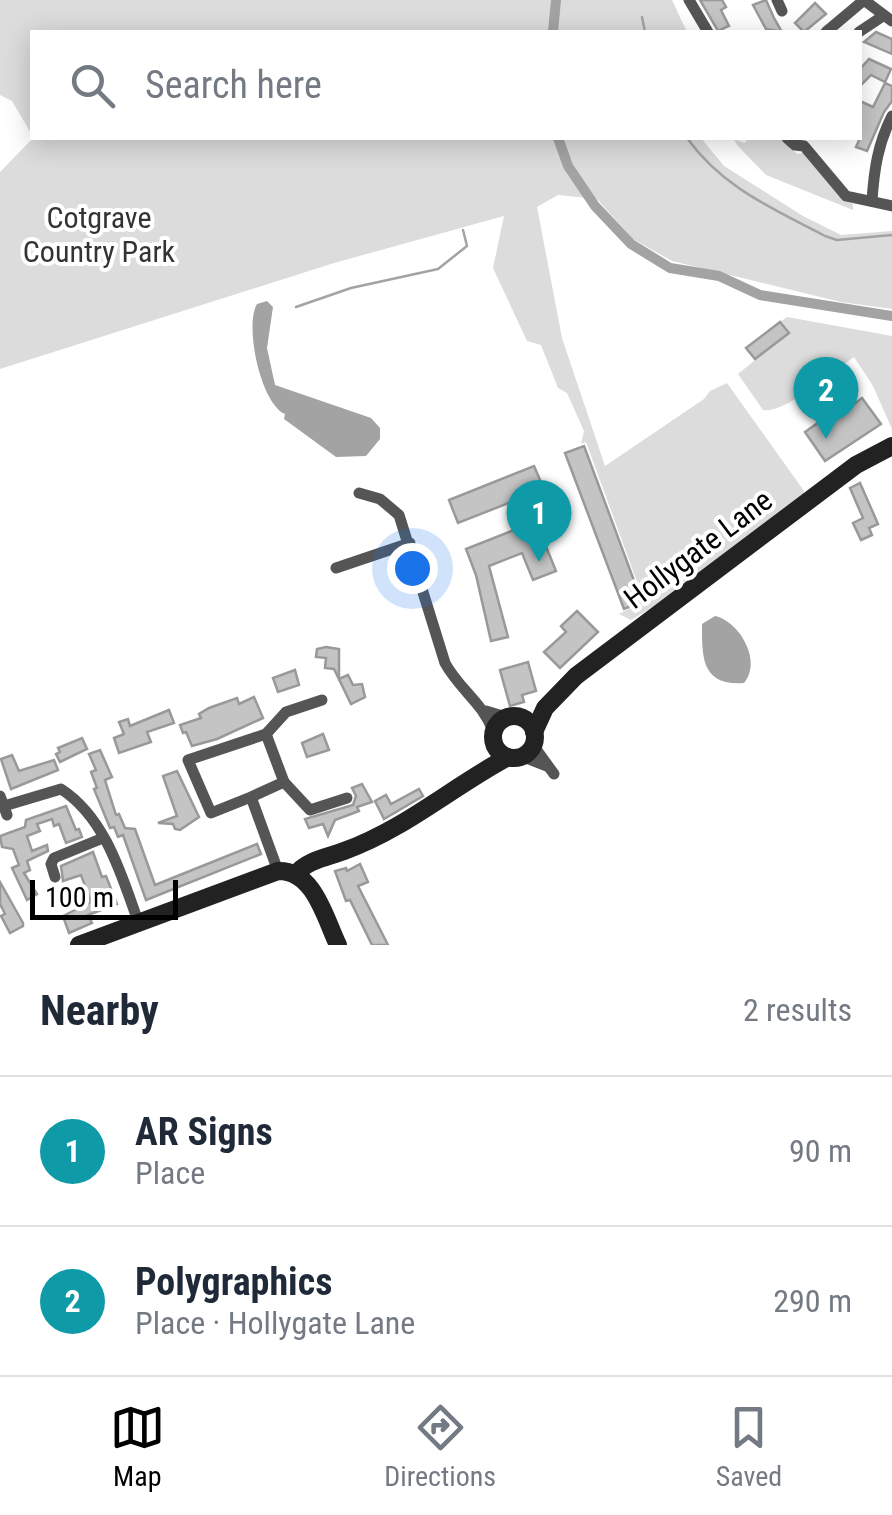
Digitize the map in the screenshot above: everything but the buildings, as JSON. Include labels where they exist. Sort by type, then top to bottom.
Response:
[{"type":"street","points":[[689,0],[707,30]]},
{"type":"street","points":[[828,30],[864,0],[887,18],[862,30]]},
{"type":"street","points":[[872,200],[875,161],[892,116]]},
{"type":"street","points":[[789,140],[804,146],[846,196],[892,206]]},
{"type":"street","name":"Hollygate Lane","points":[[524,747],[545,708],[576,676],[856,465],[892,446]]},
{"type":"street","points":[[359,494],[380,499],[399,515],[445,663],[455,681],[503,727]]},
{"type":"street","points":[[336,568],[410,544]]},
{"type":"street","points":[[284,782],[212,813],[188,760],[266,734],[286,712],[322,700]]},
{"type":"street","name":"Hollygate Lane","points":[[503,727],[545,708]]},
{"type":"street","points":[[79,945],[370,842],[524,747],[529,722],[503,727],[470,778]]},
{"type":"street","points":[[503,727],[498,752],[524,747]]},
{"type":"street","points":[[266,734],[284,782],[310,810],[347,798]]},
{"type":"street","points":[[524,747],[550,770]]},
{"type":"street","points":[[4,806],[61,789],[76,799],[113,853],[138,924]]},
{"type":"street","points":[[251,798],[287,873],[308,883],[338,945]]},
{"type":"street","points":[[55,877],[50,864],[54,858],[103,838]]},
{"type":"green space","name":"Cotgrave Country Park","points":[[0,0],[672,0],[686,30],[30,30],[30,132],[12,101],[0,95]]},
{"type":"green space","name":"Cotgrave Country Park","points":[[31,140],[703,140],[724,166],[841,235],[892,231],[892,309],[841,302],[672,261],[633,239],[597,199],[558,195],[537,207],[562,338],[605,466],[727,383],[804,491],[803,496],[666,599],[631,620],[619,614],[644,601],[586,442],[581,444],[584,431],[567,393],[558,388],[541,345],[527,341],[493,268],[504,216],[334,263],[0,369],[0,172]]},
{"type":"green space","points":[[734,140],[782,140],[797,154],[803,153],[838,195],[853,204],[853,210],[766,175]]},
{"type":"green space","points":[[787,317],[892,336],[892,429],[873,386],[854,357],[796,399],[763,410],[738,374],[788,333],[780,322]]},
{"type":"shaded area","points":[[267,301],[273,307],[267,348],[275,385],[371,418],[380,428],[380,439],[366,456],[336,457],[284,419],[285,414],[276,407],[262,381],[254,346],[253,315],[257,304]]},
{"type":"shaded area","points":[[715,616],[732,625],[746,643],[751,664],[744,683],[719,680],[707,667],[702,624]]},
{"type":"waterway","points":[[553,30],[556,0]]},
{"type":"waterway","points":[[642,17],[645,30]]},
{"type":"waterway","points":[[559,140],[568,166],[595,206],[631,244],[670,268],[719,276],[760,295],[892,316]]},
{"type":"waterway","points":[[689,140],[733,184],[825,236],[837,240],[892,235]]},
{"type":"waterway","points":[[296,307],[351,288],[438,269],[467,246],[463,230]]},
{"type":"place","name":"Polygraphics","points":[[826,439]]},
{"type":"place","name":"AR Signs","points":[[539,562]]}]
